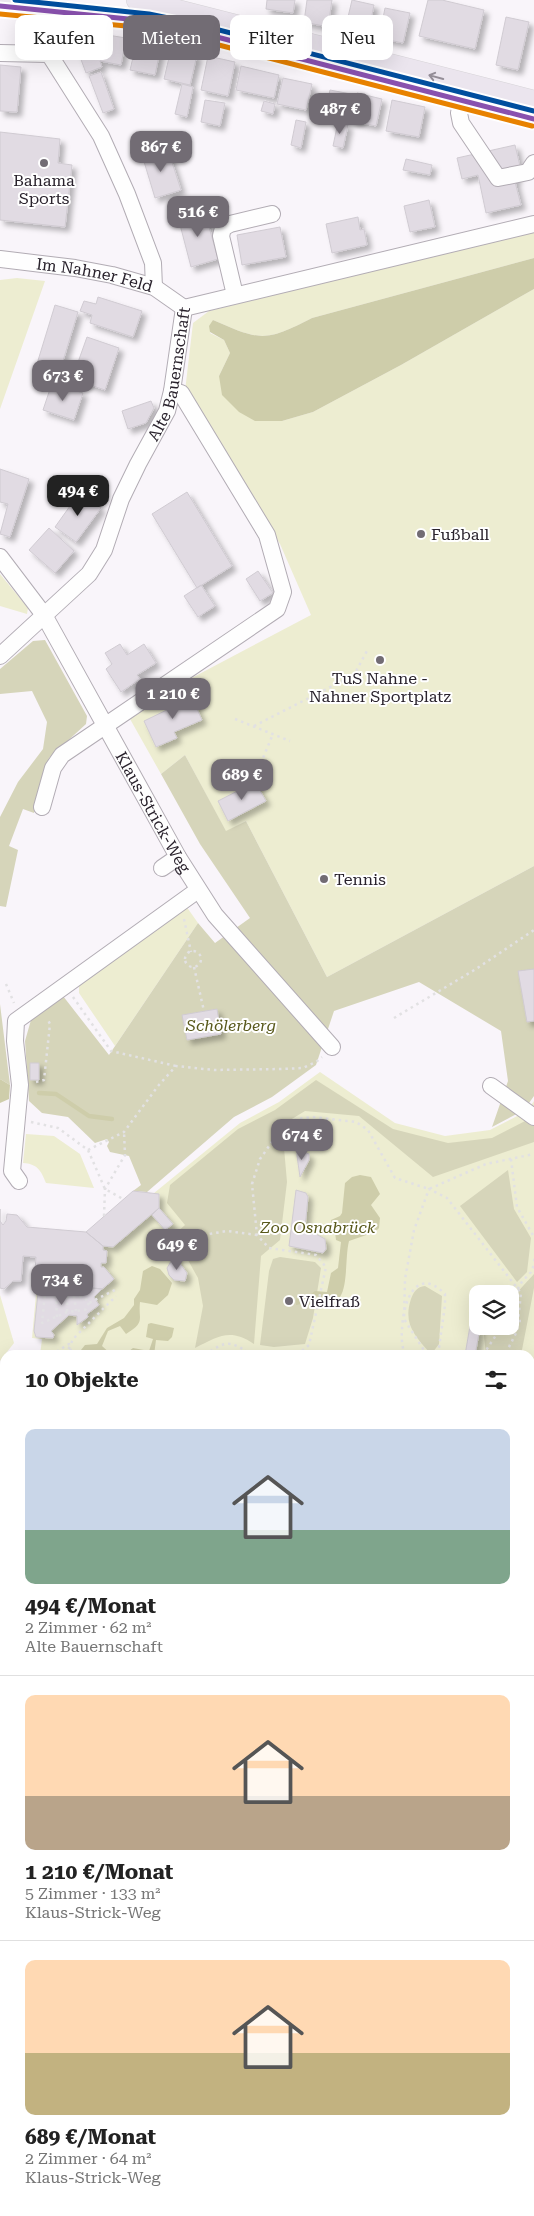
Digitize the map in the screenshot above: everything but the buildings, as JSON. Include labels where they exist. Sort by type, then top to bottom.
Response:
[{"type":"main road","points":[[137,0],[166,3],[463,92],[534,119]]},
{"type":"main road","points":[[0,6],[148,21],[463,92],[534,101]]},
{"type":"street","points":[[0,53],[50,54],[101,136],[127,194],[153,263],[154,287]]},
{"type":"street","points":[[463,92],[459,113],[461,123],[498,178],[528,172],[534,163]]},
{"type":"street","points":[[235,295],[221,236],[223,228],[230,224],[272,214]]},
{"type":"street","name":"Alte Bauernschaft","points":[[0,656],[88,574],[104,550],[121,499],[167,411],[172,391],[184,308],[534,224]]},
{"type":"street","name":"Im Nahner Feld","points":[[0,259],[112,274],[154,287],[184,308]]},
{"type":"street","points":[[42,807],[52,768],[62,756],[277,609],[283,592],[267,535],[181,394],[172,391]]},
{"type":"street","name":"Klaus-Strick-Weg","points":[[0,557],[44,615],[198,890],[215,915],[332,1048]]},
{"type":"street","points":[[162,868],[178,857]]},
{"type":"street","points":[[19,1181],[12,1171],[20,1085],[15,1040],[16,1021],[198,890]]},
{"type":"street","points":[[491,1086],[534,1117]]},
{"type":"path","points":[[254,726],[354,675],[368,649]]},
{"type":"path","points":[[235,719],[290,741]]},
{"type":"path","points":[[264,777],[263,758],[273,734]]},
{"type":"path","points":[[181,902],[191,952]]},
{"type":"path","points":[[394,1018],[476,969],[534,930]]},
{"type":"path","points":[[191,952],[198,953],[200,957],[198,964],[194,967],[187,964],[185,960],[186,955],[191,952]]},
{"type":"path","points":[[194,967],[204,1012]]},
{"type":"path","points":[[6,984],[16,1008]]},
{"type":"path","points":[[65,986],[111,1051],[176,1066],[214,1070],[303,1068],[316,1062]]},
{"type":"path","points":[[20,1085],[44,1080],[50,1024],[40,1004]]},
{"type":"path","points":[[88,1150],[124,1132],[158,1086],[176,1066]]},
{"type":"path","points":[[303,1350],[309,1345],[326,1267],[316,1255],[269,1248],[258,1235],[252,1184],[260,1159],[279,1132],[297,1119],[313,1116],[356,1122],[368,1130],[395,1178],[429,1189],[447,1198],[521,1293],[518,1331],[508,1350]]},
{"type":"path","points":[[17,1120],[58,1128],[88,1150],[105,1189],[104,1216]]},
{"type":"path","points":[[105,1189],[125,1155],[124,1132]]},
{"type":"path","points":[[424,1350],[404,1319],[405,1279],[414,1230],[429,1189],[486,1164],[534,1154]]},
{"type":"path","points":[[511,1159],[517,1207],[534,1237]]},
{"type":"path","points":[[105,1189],[123,1199]]},
{"type":"path","points":[[149,1246],[164,1251],[209,1234],[227,1231],[258,1235]]},
{"type":"path","points":[[519,1286],[531,1272],[534,1265]]},
{"type":"path","points":[[404,1350],[402,1332],[408,1296],[418,1285],[429,1284],[445,1294],[439,1350]]},
{"type":"path","points":[[89,1303],[84,1297],[45,1294],[42,1323],[67,1312],[85,1310],[89,1303],[115,1290]]},
{"type":"path","points":[[56,1295],[57,1317]]},
{"type":"path","points":[[67,1296],[67,1312]]},
{"type":"path","points":[[74,1296],[76,1311]]},
{"type":"path","points":[[59,1350],[69,1344],[116,1296]]},
{"type":"path","points":[[485,1350],[496,1335]]},
{"type":"path","points":[[67,1350],[69,1344]]},
{"type":"path","points":[[69,1344],[71,1350]]},
{"type":"path","points":[[212,1350],[218,1345],[226,1344],[241,1346],[245,1350]]},
{"type":"green space","name":"TuS Nahne - Nahner Sportplatz","points":[[534,231],[534,258],[312,318],[273,335],[253,335],[213,320],[210,333],[224,340],[230,353],[219,376],[282,421],[313,412],[401,365],[534,289],[534,866],[327,977],[246,821],[226,832],[185,755],[161,774],[130,719],[186,681],[311,615],[280,544],[185,391],[193,323],[209,311]]},
{"type":"green space","points":[[17,278],[45,281],[0,409],[0,280]]},
{"type":"green space","points":[[0,574],[28,608],[27,614],[0,606]]},
{"type":"green space","points":[[45,640],[87,716],[86,724],[49,758],[34,813],[23,809],[9,846],[18,850],[6,907],[0,906],[0,817],[18,782],[43,749],[47,722],[32,691],[0,694],[0,669],[33,641]]},
{"type":"green space","name":"Schölerberg","points":[[185,755],[226,831],[246,821],[327,977],[534,866],[534,1096],[524,1110],[492,1127],[508,1081],[501,1031],[419,982],[334,1011],[316,1065],[272,1097],[234,1117],[147,1192],[133,1191],[141,1185],[129,1156],[110,1152],[107,1146],[109,1142],[107,1139],[95,1143],[68,1117],[42,1113],[29,1101],[25,1041],[31,1020],[63,996],[109,1055],[198,923],[215,943],[250,918],[200,844],[161,774]]},
{"type":"green space","points":[[186,906],[198,923],[115,1046],[79,993],[79,983]]},
{"type":"green space","points":[[0,1004],[10,1085],[0,1079]]},
{"type":"green space","name":"Zoo Osnabrück","points":[[320,1072],[395,1123],[445,1136],[490,1130],[527,1111],[534,1101],[534,1350],[41,1350],[42,1339],[32,1338],[37,1283],[103,1289],[114,1279],[104,1267],[101,1267],[101,1263],[106,1263],[107,1251],[103,1250],[103,1246],[132,1211],[240,1123],[279,1102]]},
{"type":"green space","points":[[316,1080],[393,1129],[448,1143],[492,1138],[531,1118],[534,1114],[534,1142],[433,1177],[359,1116],[305,1111],[282,1125],[287,1182],[280,1240],[261,1256],[254,1344],[246,1339],[231,1335],[218,1337],[195,1348],[203,1306],[198,1278],[174,1235],[185,1225],[167,1203],[170,1185],[238,1129],[275,1110]]},
{"type":"green space","points":[[26,1134],[54,1136],[80,1154],[94,1188],[46,1183],[38,1168],[23,1163]]},
{"type":"green space","points":[[508,1170],[514,1209],[531,1238],[527,1272],[517,1282],[460,1206]]},
{"type":"green space","points":[[280,1257],[315,1262],[321,1268],[313,1318],[305,1344],[274,1347],[260,1345],[269,1271],[273,1259]]},
{"type":"green space","points":[[534,1274],[534,1288],[522,1350],[485,1350],[484,1335],[519,1335],[519,1290]]},
{"type":"green space","points":[[425,1286],[442,1296],[439,1344],[434,1350],[427,1350],[415,1334],[409,1322],[408,1315],[411,1299],[416,1290]]},
{"type":"green space","points":[[0,1295],[14,1343],[9,1350],[0,1350]]},
{"type":"shaded area","points":[[534,258],[534,289],[401,365],[313,412],[282,421],[255,421],[239,412],[222,395],[219,376],[230,353],[224,340],[210,332],[209,326],[213,320],[253,335],[273,335],[312,318]]},
{"type":"shaded area","points":[[0,1079],[10,1085],[9,1099],[0,1103]]},
{"type":"shaded area","points":[[360,1175],[371,1177],[380,1194],[371,1205],[380,1218],[379,1228],[375,1232],[349,1241],[343,1292],[340,1297],[329,1300],[315,1296],[306,1303],[296,1305],[296,1299],[299,1296],[310,1295],[315,1291],[327,1292],[331,1273],[338,1268],[341,1242],[336,1240],[335,1232],[331,1228],[331,1220],[342,1213],[345,1183],[352,1177]]},
{"type":"shaded area","points":[[152,1266],[160,1269],[172,1283],[168,1295],[157,1305],[140,1302],[139,1323],[126,1334],[120,1326],[108,1331],[102,1346],[106,1350],[81,1350],[85,1345],[97,1344],[107,1328],[124,1318],[134,1305],[134,1299],[140,1290],[143,1271]]},
{"type":"shaded area","points":[[148,1324],[174,1328],[172,1337],[168,1341],[156,1340],[155,1350],[149,1350],[153,1339],[146,1337]]},
{"type":"waterway","points":[[39,1093],[56,1094],[89,1116],[112,1119]]},
{"type":"transit line","points":[[15,0],[149,14],[188,22],[534,111]]},
{"type":"transit line","points":[[0,6],[148,21],[186,29],[534,119]]},
{"type":"transit line","points":[[0,14],[147,28],[532,126]]},
{"type":"place","name":"Bahama Sports","points":[[44,163]]},
{"type":"place","name":"Fußball","points":[[421,534]]},
{"type":"place","name":"TuS Nahne - Nahner Sportplatz","points":[[380,660]]},
{"type":"place","name":"Tennis","points":[[324,879]]},
{"type":"place","name":"Vielfraß","points":[[289,1301]]}]
